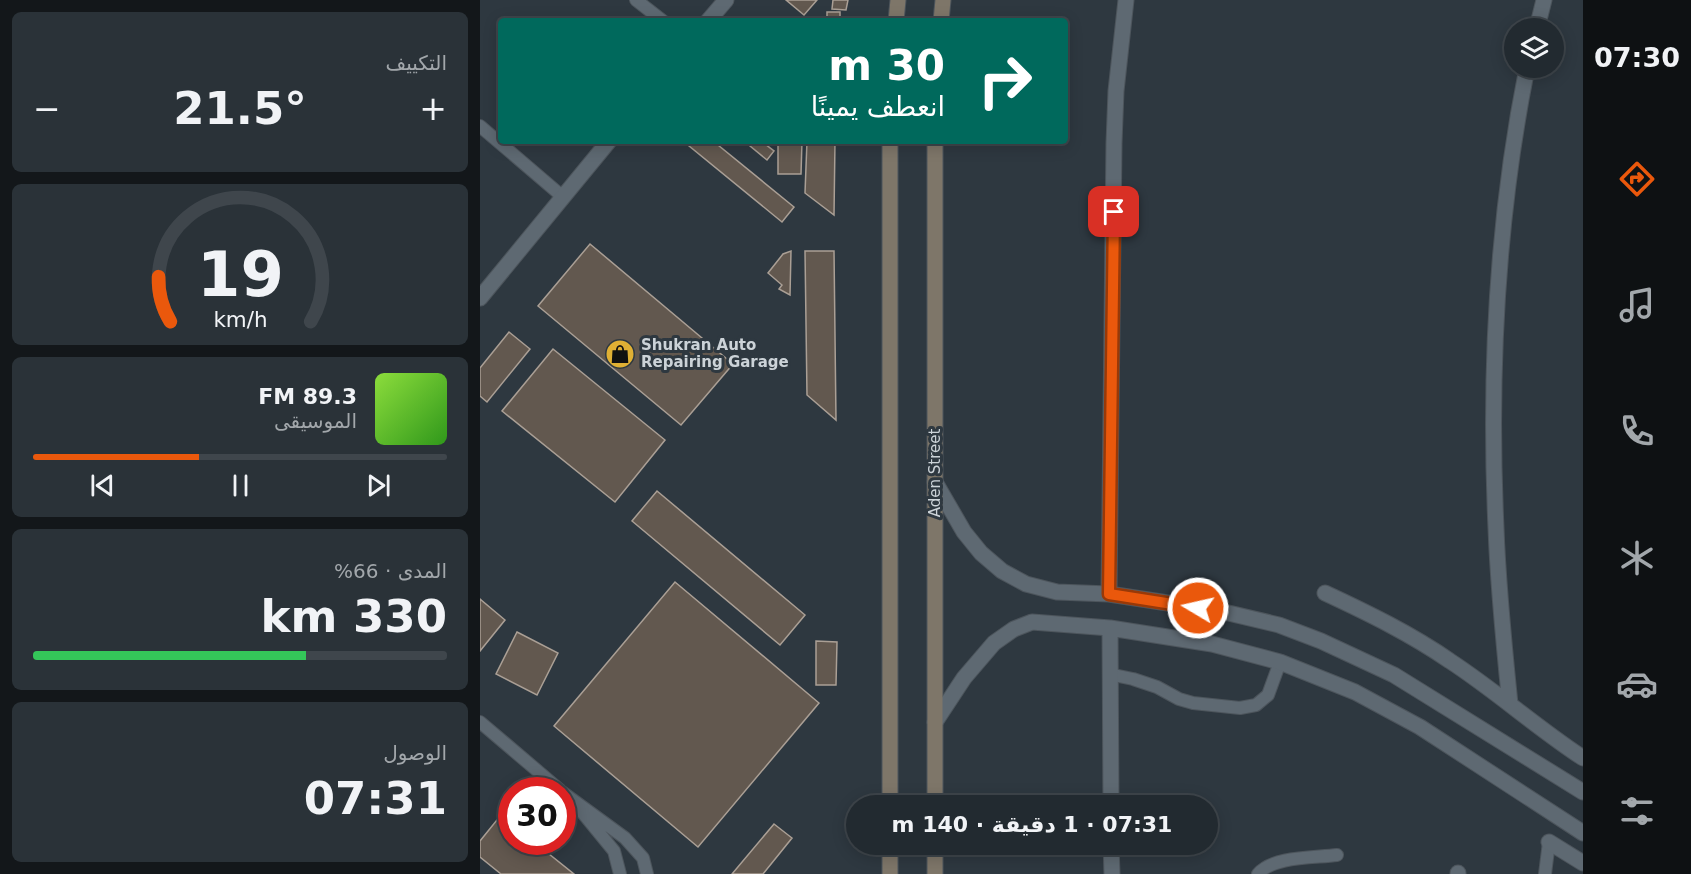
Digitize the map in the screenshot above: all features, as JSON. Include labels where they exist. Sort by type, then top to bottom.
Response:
[{"type":"street","points":[[711,18],[726,0]]},
{"type":"street","points":[[896,18],[898,0]]},
{"type":"street","points":[[941,18],[943,0]]},
{"type":"street","points":[[1109,594],[1115,133],[1120,39],[1126,0]]},
{"type":"street","points":[[1540,18],[1544,0]]},
{"type":"street","points":[[1510,704],[1496,527],[1496,348],[1504,218],[1514,130],[1525,78]]},
{"type":"street","points":[[480,298],[607,144]]},
{"type":"street","points":[[890,144],[890,795]]},
{"type":"street","name":"Aden Street","points":[[935,144],[935,795]]},
{"type":"street","points":[[935,482],[964,532],[981,553],[1002,572],[1026,584],[1057,592],[1109,594],[1242,616],[1279,625],[1321,640],[1394,675],[1583,792]]},
{"type":"street","points":[[1325,593],[1404,632],[1449,660],[1583,758]]},
{"type":"street","points":[[935,722],[964,678],[994,643],[1014,629],[1032,622],[1110,628],[1212,644],[1280,662],[1356,692],[1388,709],[1583,833]]},
{"type":"street","points":[[1110,628],[1111,795]]},
{"type":"street","points":[[1549,842],[1583,863]]},
{"type":"street","points":[[890,855],[890,874]]},
{"type":"street","points":[[935,855],[935,874]]},
{"type":"street","points":[[1111,855],[1112,874]]},
{"type":"lane","points":[[636,0],[659,18]]},
{"type":"lane","points":[[480,126],[498,141]]},
{"type":"lane","points":[[501,144],[563,197]]},
{"type":"lane","points":[[1109,674],[1157,687],[1193,704],[1240,708],[1256,705],[1268,695],[1280,662]]},
{"type":"lane","points":[[480,722],[544,777]]},
{"type":"lane","points":[[576,803],[625,838],[643,858],[647,874]]},
{"type":"lane","points":[[576,807],[614,851],[620,874]]},
{"type":"lane","points":[[1545,874],[1549,842]]},
{"type":"lane","points":[[1258,874],[1265,866],[1278,861],[1336,855]]},
{"type":"building","points":[[786,0],[817,0],[804,15]]},
{"type":"building","points":[[833,0],[848,0],[846,10],[832,9]]},
{"type":"building","points":[[827,12],[840,12],[840,18],[827,18]]},
{"type":"building","points":[[687,144],[717,144],[794,207],[782,222]]},
{"type":"building","points":[[748,144],[765,144],[774,151],[767,160]]},
{"type":"building","points":[[778,144],[802,144],[801,174],[778,174]]},
{"type":"building","points":[[807,144],[835,144],[834,215],[805,193]]},
{"type":"building","points":[[590,244],[733,364],[681,425],[538,306]]},
{"type":"building","points":[[791,251],[790,295],[779,289],[782,285],[768,273],[783,254]]},
{"type":"building","points":[[805,251],[834,251],[836,420],[807,395]]},
{"type":"building","points":[[509,332],[530,349],[487,402],[480,396],[480,368]]},
{"type":"building","points":[[553,349],[665,440],[615,502],[502,411]]},
{"type":"building","points":[[657,491],[805,615],[780,645],[632,521]]},
{"type":"building","points":[[675,582],[819,703],[698,847],[554,726]]},
{"type":"building","points":[[480,599],[505,620],[480,651]]},
{"type":"building","points":[[517,632],[558,653],[537,695],[496,674]]},
{"type":"building","points":[[816,641],[837,642],[836,685],[816,685]]},
{"type":"building","points":[[498,819],[498,855],[550,855],[574,874],[501,874],[480,857],[480,841]]},
{"type":"building","points":[[774,824],[792,838],[763,874],[732,874]]},
{"type":"place","name":"Shukran Auto Repairing Garage","points":[[620,354]]},
{"type":"route","points":[[1114,212],[1109,594],[1198,608]]}]
